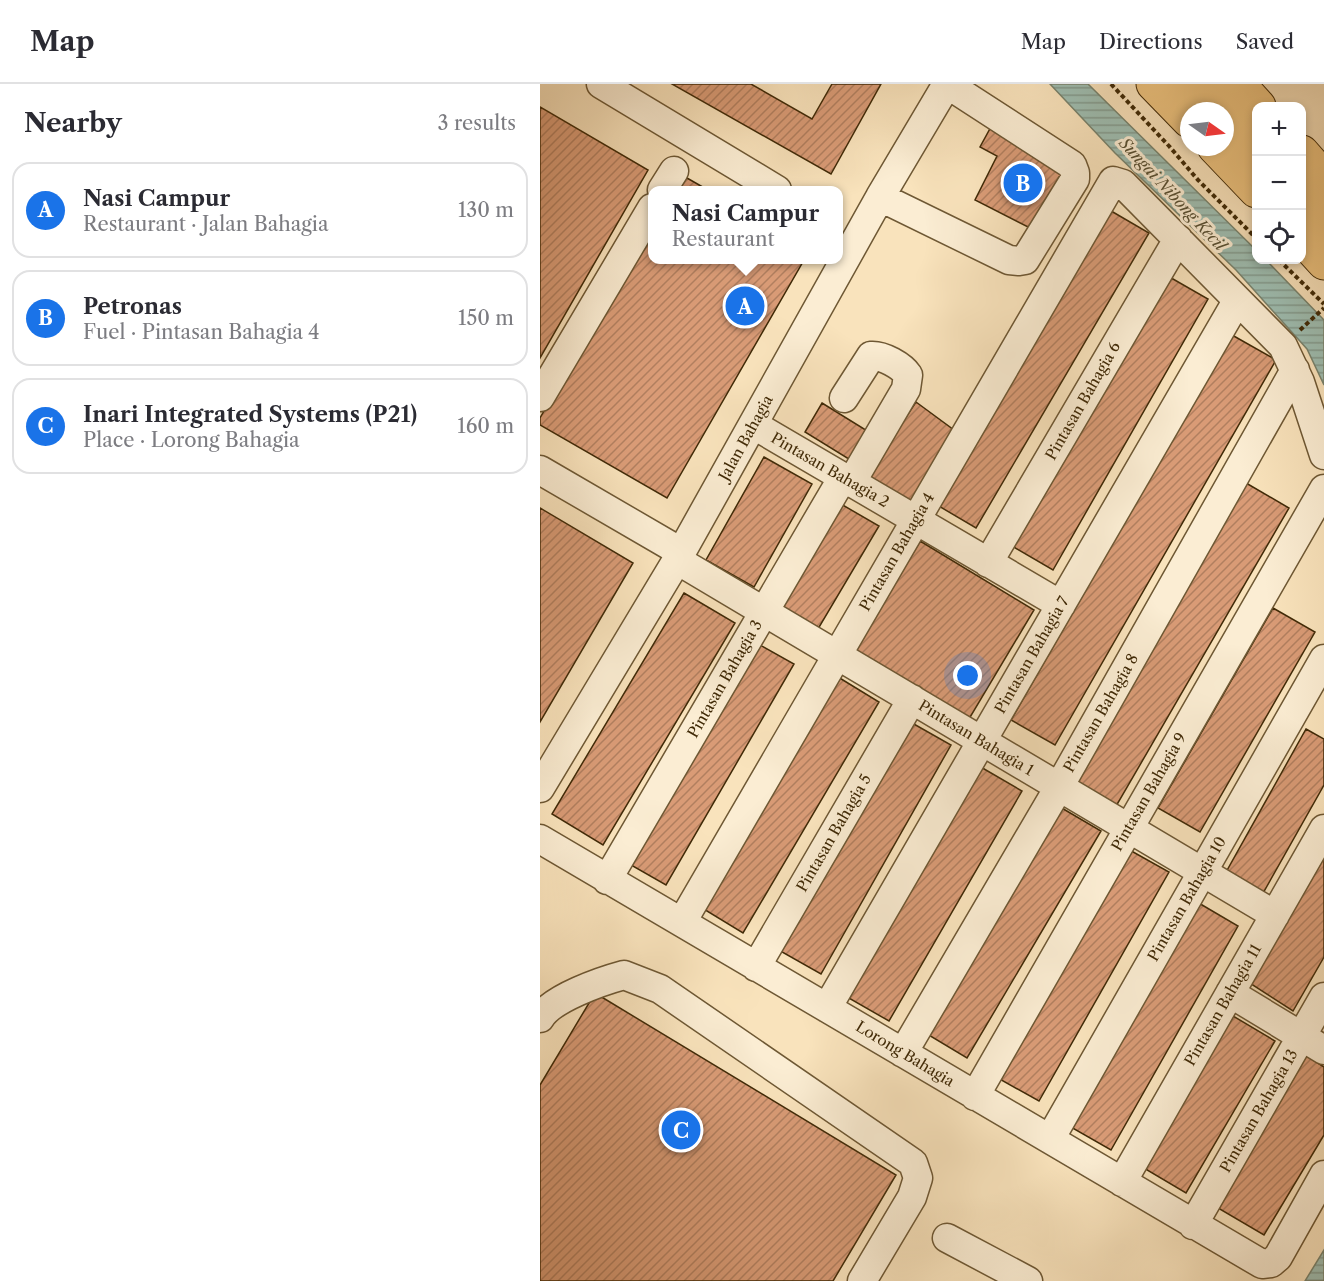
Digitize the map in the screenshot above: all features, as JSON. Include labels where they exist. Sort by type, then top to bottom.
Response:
[{"type":"main road","points":[[1153,84],[1180,112]]},
{"type":"main road","points":[[1178,84],[1195,102]]},
{"type":"main road","points":[[1216,84],[1252,122]]},
{"type":"main road","points":[[1239,84],[1255,102]]},
{"type":"main road","points":[[1234,142],[1252,160]]},
{"type":"main road","points":[[1223,156],[1252,186]]},
{"type":"main road","points":[[1306,156],[1324,177]]},
{"type":"main road","points":[[1306,179],[1324,198]]},
{"type":"main road","points":[[1306,214],[1324,233]]},
{"type":"main road","points":[[1306,243],[1324,263]]},
{"type":"street","points":[[601,84],[770,186]]},
{"type":"street","points":[[880,197],[1009,260],[1019,261],[1025,260],[1075,179],[1072,165],[947,84]]},
{"type":"street","name":"Jalan Bahagia","points":[[848,232],[880,197],[947,84]]},
{"type":"street","name":"Pintasan Bahagia 4","points":[[682,922],[1113,182],[1123,184],[1178,239]]},
{"type":"street","points":[[540,397],[648,215]]},
{"type":"street","points":[[1178,239],[1283,346],[1295,370],[1324,455]]},
{"type":"street","name":"Pintasan Bahagia 6","points":[[988,563],[1178,239]]},
{"type":"street","name":"Jalan Bahagia","points":[[540,788],[679,556],[754,425],[832,264]]},
{"type":"street","name":"Pintasan Bahagia 7","points":[[827,1008],[1237,301]]},
{"type":"street","name":"Pintasan Bahagia 3","points":[[607,880],[764,612],[906,388],[908,375],[905,370],[880,357],[871,356],[844,398]]},
{"type":"street","name":"Pintasan Bahagia 8","points":[[903,1053],[1059,787],[1295,370]]},
{"type":"street","name":"Pintasan Bahagia 2","points":[[754,425],[1061,605]]},
{"type":"street","name":"Pintasan Bahagia 1","points":[[540,470],[764,612],[1275,915]]},
{"type":"street","name":"Pintasan Bahagia 9","points":[[975,1096],[1324,489]]},
{"type":"street","name":"Pintasan Bahagia 10","points":[[1050,1139],[1324,659]]},
{"type":"street","name":"Pintasan Bahagia 5","points":[[756,967],[912,699]]},
{"type":"street","name":"Pintasan Bahagia 11","points":[[1122,1182],[1324,829]]},
{"type":"street","name":"Lorong Bahagia","points":[[540,840],[1262,1264],[1271,1263],[1278,1257],[1324,1175]]},
{"type":"street","points":[[540,1018],[544,1011],[581,989],[624,975],[660,989],[913,1163],[918,1178],[912,1197],[862,1281]]},
{"type":"street","points":[[1230,993],[1313,1043]]},
{"type":"street","name":"Pintasan Bahagia 13","points":[[1193,1225],[1313,1043],[1324,997]]},
{"type":"street","points":[[947,1238],[1028,1281]]},
{"type":"path","points":[[1111,84],[1198,180],[1252,233]]},
{"type":"path","points":[[1293,337],[1324,308]]},
{"type":"water","name":"Sungai Nibong Kecil","points":[[1050,84],[1088,84],[1252,246],[1252,264],[1270,264],[1324,320],[1324,385],[1307,349],[1236,270],[1115,153]]},
{"type":"water","points":[[1324,1250],[1324,1281],[1305,1281]]},
{"type":"building","points":[[672,84],[751,84],[812,119],[832,84],[881,84],[831,174]]},
{"type":"building","points":[[540,107],[648,170],[540,358]]},
{"type":"building","points":[[992,125],[1070,165],[1036,231],[975,200],[997,156],[980,147]]},
{"type":"building","points":[[680,174],[701,186],[672,186]]},
{"type":"building","points":[[1106,208],[1149,233],[976,528],[932,502]]},
{"type":"building","points":[[648,229],[648,264],[802,264],[667,498],[540,425],[540,418]]},
{"type":"building","points":[[1166,275],[1208,299],[1053,570],[1012,546]]},
{"type":"building","points":[[1232,335],[1276,360],[1055,745],[1011,720]]},
{"type":"building","points":[[916,402],[958,433],[916,504],[863,481]]},
{"type":"building","points":[[822,403],[869,432],[852,461],[805,432]]},
{"type":"building","points":[[764,457],[812,484],[754,587],[706,560]]},
{"type":"building","points":[[1246,483],[1289,508],[1115,808],[1072,783]]},
{"type":"building","points":[[834,500],[879,526],[818,629],[773,602]]},
{"type":"building","points":[[540,508],[633,563],[540,722]]},
{"type":"building","points":[[920,541],[1034,610],[969,719],[855,651]]},
{"type":"building","points":[[684,593],[735,623],[603,845],[552,814]]},
{"type":"building","points":[[1273,608],[1315,632],[1200,832],[1158,808]]},
{"type":"building","points":[[751,640],[794,664],[666,885],[624,861]]},
{"type":"building","points":[[838,677],[879,702],[743,933],[702,908]]},
{"type":"building","points":[[905,719],[951,745],[821,974],[775,948]]},
{"type":"building","points":[[1306,729],[1324,739],[1324,785],[1262,895],[1225,874]]},
{"type":"building","points":[[979,766],[1022,791],[889,1021],[847,997]]},
{"type":"building","points":[[1060,807],[1101,831],[967,1058],[927,1034]]},
{"type":"building","points":[[1324,842],[1324,957],[1293,1011],[1245,980]]},
{"type":"building","points":[[1126,848],[1169,872],[1039,1101],[996,1077]]},
{"type":"building","points":[[1197,902],[1238,926],[1111,1150],[1069,1126]]},
{"type":"building","points":[[595,993],[896,1175],[833,1281],[540,1281],[540,1085]]},
{"type":"building","points":[[1228,1013],[1275,1041],[1186,1193],[1137,1164]]},
{"type":"building","points":[[1304,1054],[1324,1067],[1324,1135],[1264,1235],[1218,1208]]},
{"type":"place","name":"Petronas","points":[[1023,183]]},
{"type":"place","name":"Nasi Campur","points":[[745,306]]},
{"type":"place","name":"Inari Integrated Systems (P21)","points":[[681,1130]]}]
